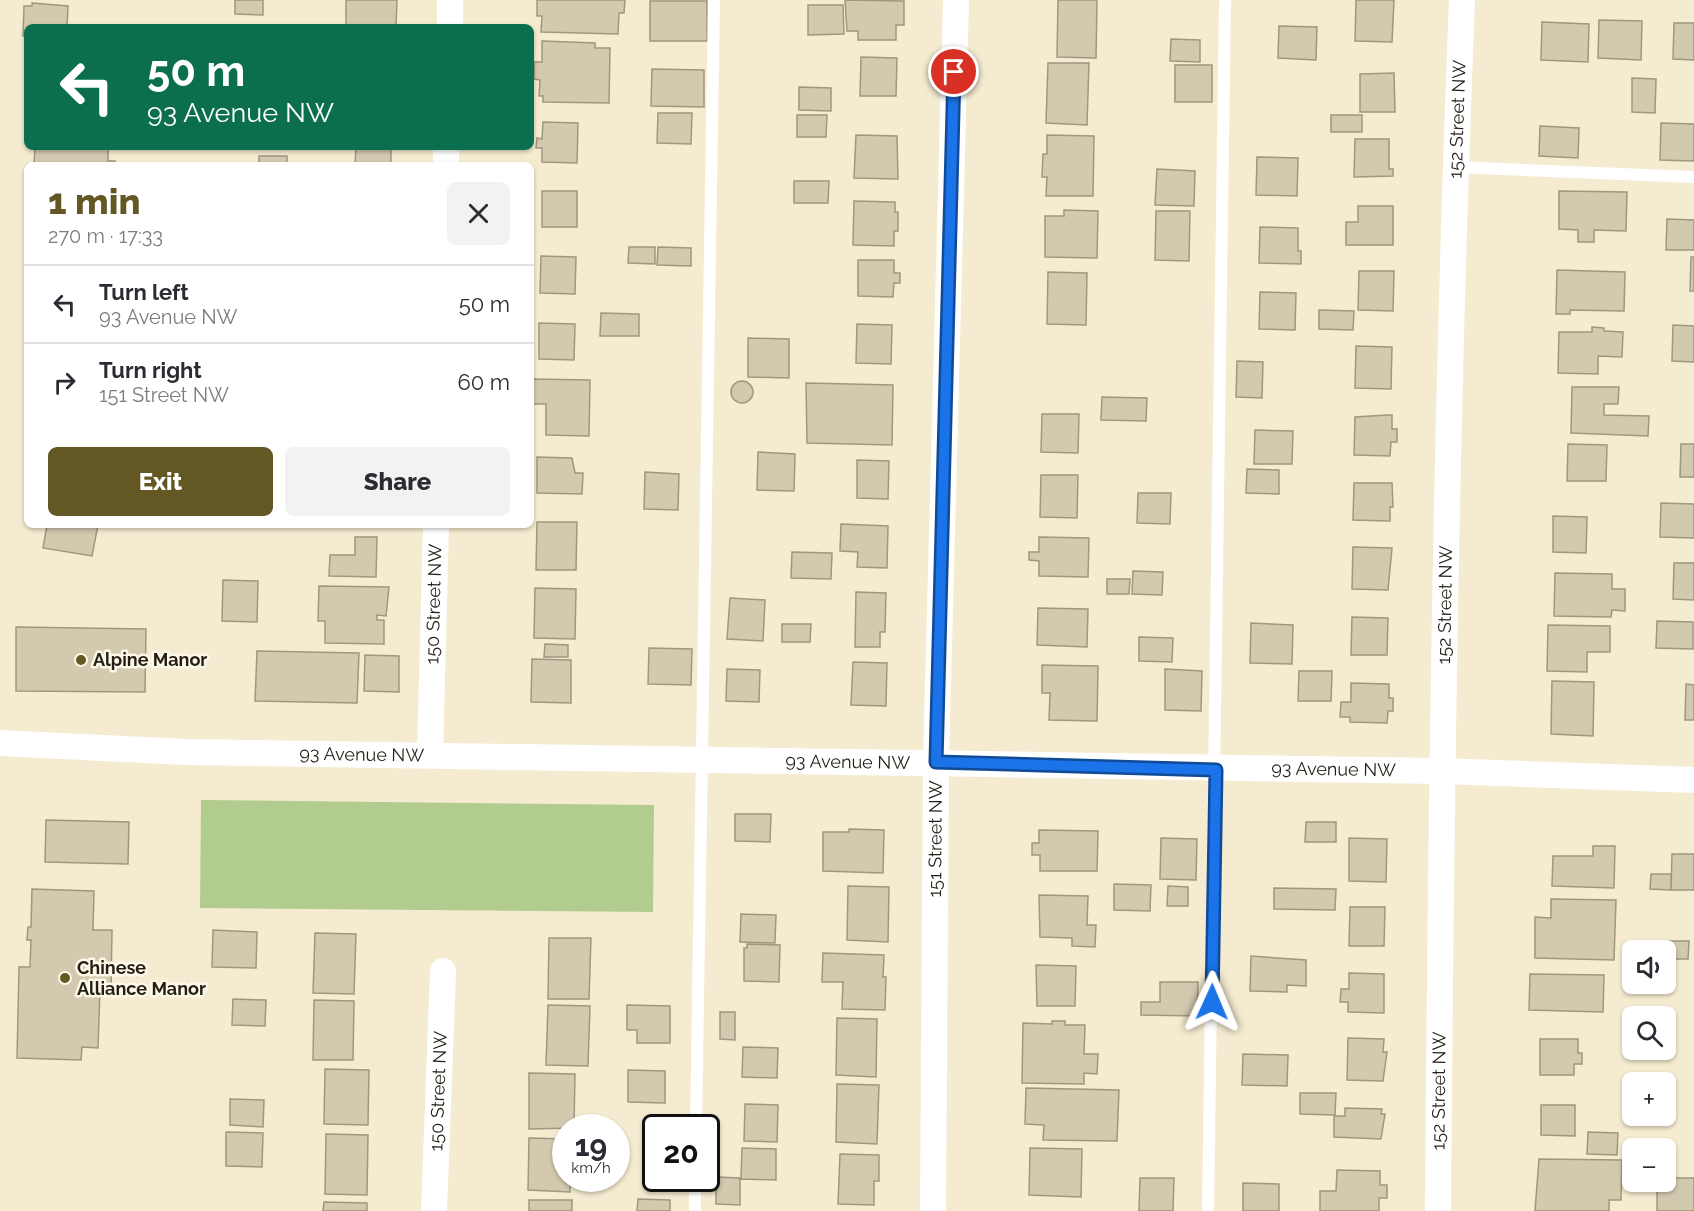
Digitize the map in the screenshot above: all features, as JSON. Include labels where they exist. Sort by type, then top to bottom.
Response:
[{"type":"street","points":[[450,0],[450,24]]},
{"type":"street","name":"151 Street NW","points":[[933,1211],[936,762],[956,0]]},
{"type":"street","name":"152 Street NW","points":[[1437,1211],[1442,771],[1455,167],[1462,0]]},
{"type":"street","name":"150 Street NW","points":[[430,754],[436,528]]},
{"type":"street","name":"93 Avenue NW","points":[[0,743],[186,752],[936,762],[1216,770],[1442,771],[1694,780]]},
{"type":"street","name":"150 Street NW","points":[[434,1211],[443,971]]},
{"type":"lane","points":[[696,1114],[714,0]]},
{"type":"lane","points":[[1208,1211],[1216,770],[1225,0]]},
{"type":"lane","points":[[1455,167],[1694,177]]},
{"type":"lane","points":[[695,1192],[695,1211]]},
{"type":"green space","points":[[201,800],[654,805],[653,912],[200,908]]},
{"type":"building","points":[[235,0],[263,0],[263,15],[235,14]]},
{"type":"building","points":[[346,0],[397,0],[396,24],[346,24]]},
{"type":"building","points":[[537,0],[625,0],[624,13],[619,13],[618,34],[541,32],[542,16],[537,16]]},
{"type":"building","points":[[845,0],[904,1],[904,25],[896,25],[896,40],[858,40],[858,31],[847,31]]},
{"type":"building","points":[[1058,0],[1097,0],[1096,58],[1057,57]]},
{"type":"building","points":[[1356,0],[1394,0],[1392,42],[1355,41]]},
{"type":"building","points":[[650,1],[707,1],[707,41],[650,41]]},
{"type":"building","points":[[32,3],[68,6],[67,24],[24,24],[23,36],[24,6],[32,6]]},
{"type":"building","points":[[808,5],[843,5],[844,34],[808,35]]},
{"type":"building","points":[[1599,20],[1642,21],[1641,60],[1598,58]]},
{"type":"building","points":[[1542,22],[1589,24],[1588,62],[1541,60]]},
{"type":"building","points":[[1674,23],[1694,23],[1694,60],[1673,59]]},
{"type":"building","points":[[1279,26],[1317,27],[1316,60],[1278,58]]},
{"type":"building","points":[[1171,39],[1200,40],[1200,62],[1170,61]]},
{"type":"building","points":[[542,41],[595,43],[595,48],[610,48],[609,103],[543,102],[543,96],[539,96],[540,80],[534,79],[534,62],[542,62]]},
{"type":"building","points":[[861,57],[897,58],[896,96],[860,96]]},
{"type":"building","points":[[1048,63],[1089,63],[1087,125],[1046,123]]},
{"type":"building","points":[[1175,65],[1212,65],[1212,102],[1175,102]]},
{"type":"building","points":[[652,69],[704,70],[704,107],[651,106]]},
{"type":"building","points":[[1394,73],[1395,112],[1360,112],[1360,74]]},
{"type":"building","points":[[1632,78],[1656,79],[1655,113],[1632,112]]},
{"type":"building","points":[[799,87],[831,88],[831,111],[799,110]]},
{"type":"building","points":[[658,113],[692,113],[691,144],[657,143]]},
{"type":"building","points":[[797,115],[827,115],[826,137],[797,137]]},
{"type":"building","points":[[1331,115],[1362,115],[1362,132],[1331,132]]},
{"type":"building","points":[[543,122],[578,123],[577,163],[542,162],[542,148],[536,148],[537,138],[542,139]]},
{"type":"building","points":[[1661,123],[1694,124],[1694,161],[1660,160]]},
{"type":"building","points":[[1540,126],[1579,128],[1578,158],[1539,156]]},
{"type":"building","points":[[856,135],[897,136],[898,179],[854,178]]},
{"type":"building","points":[[1047,135],[1094,136],[1093,196],[1046,196],[1047,177],[1042,177],[1043,154],[1047,154]]},
{"type":"building","points":[[1355,139],[1389,139],[1389,169],[1393,169],[1393,176],[1354,177]]},
{"type":"building","points":[[35,150],[108,150],[108,161],[115,161],[115,162],[34,162]]},
{"type":"building","points":[[356,150],[391,150],[391,162],[355,162]]},
{"type":"building","points":[[259,156],[287,156],[287,162],[259,162]]},
{"type":"building","points":[[1257,157],[1298,158],[1297,196],[1256,195]]},
{"type":"building","points":[[1157,169],[1195,171],[1194,206],[1155,205]]},
{"type":"building","points":[[794,181],[829,181],[828,203],[794,203]]},
{"type":"building","points":[[542,191],[577,191],[577,227],[542,227]]},
{"type":"building","points":[[1559,191],[1627,192],[1626,231],[1594,230],[1594,242],[1578,242],[1578,230],[1559,229]]},
{"type":"building","points":[[854,201],[895,202],[895,212],[898,212],[898,231],[894,231],[894,246],[853,245]]},
{"type":"building","points":[[1358,206],[1393,206],[1393,245],[1346,245],[1346,222],[1358,222]]},
{"type":"building","points":[[1064,210],[1098,211],[1097,258],[1045,257],[1045,216],[1064,216]]},
{"type":"building","points":[[1156,211],[1190,211],[1189,261],[1155,260]]},
{"type":"building","points":[[1667,219],[1694,220],[1694,250],[1666,250]]},
{"type":"building","points":[[1260,227],[1298,228],[1298,251],[1301,251],[1301,264],[1259,263]]},
{"type":"building","points":[[629,247],[655,247],[655,264],[628,263]]},
{"type":"building","points":[[658,247],[691,248],[691,266],[657,265]]},
{"type":"building","points":[[541,256],[576,257],[575,294],[540,293]]},
{"type":"building","points":[[1691,257],[1694,257],[1694,291],[1690,291]]},
{"type":"building","points":[[858,260],[894,260],[894,273],[900,273],[900,283],[894,283],[893,297],[858,296]]},
{"type":"building","points":[[1557,270],[1625,272],[1624,311],[1570,310],[1570,314],[1556,314]]},
{"type":"building","points":[[1359,271],[1394,271],[1393,311],[1358,310]]},
{"type":"building","points":[[1048,272],[1087,273],[1086,325],[1047,324]]},
{"type":"building","points":[[1260,292],[1296,293],[1295,330],[1259,329]]},
{"type":"building","points":[[1319,310],[1354,311],[1353,330],[1319,329]]},
{"type":"building","points":[[601,313],[639,314],[639,336],[600,336]]},
{"type":"building","points":[[539,323],[575,324],[574,360],[539,359]]},
{"type":"building","points":[[857,324],[892,325],[891,364],[856,363]]},
{"type":"building","points":[[1673,325],[1694,326],[1694,362],[1672,361]]},
{"type":"building","points":[[1592,327],[1604,328],[1604,331],[1623,332],[1622,357],[1598,356],[1598,374],[1558,373],[1559,332],[1592,332]]},
{"type":"building","points":[[748,338],[789,339],[789,378],[748,377]]},
{"type":"building","points":[[1356,346],[1392,347],[1391,389],[1355,388]]},
{"type":"building","points":[[1237,361],[1263,362],[1262,398],[1236,397]]},
{"type":"building","points":[[534,379],[590,380],[589,436],[546,435],[546,404],[534,404]]},
{"type":"building","points":[[742,381],[750,384],[753,392],[750,400],[742,403],[734,400],[731,392],[734,384]]},
{"type":"building","points":[[806,383],[893,385],[892,445],[807,443]]},
{"type":"building","points":[[1572,387],[1619,387],[1618,404],[1604,404],[1604,415],[1649,416],[1648,436],[1571,433]]},
{"type":"building","points":[[1102,397],[1147,398],[1146,421],[1101,420]]},
{"type":"building","points":[[1042,414],[1079,414],[1078,453],[1041,452]]},
{"type":"building","points":[[1392,415],[1392,429],[1397,429],[1397,442],[1391,442],[1390,456],[1354,455],[1355,417]]},
{"type":"building","points":[[1255,430],[1293,431],[1292,464],[1254,464]]},
{"type":"building","points":[[1568,444],[1607,445],[1606,481],[1567,481]]},
{"type":"building","points":[[1681,444],[1694,444],[1694,477],[1680,477]]},
{"type":"building","points":[[758,452],[795,454],[794,491],[757,490]]},
{"type":"building","points":[[537,457],[572,458],[575,473],[583,473],[582,494],[537,493]]},
{"type":"building","points":[[857,460],[889,461],[888,499],[857,498]]},
{"type":"building","points":[[1247,469],[1279,470],[1279,494],[1246,493]]},
{"type":"building","points":[[645,472],[679,474],[678,510],[644,509]]},
{"type":"building","points":[[1041,475],[1078,475],[1077,518],[1040,517]]},
{"type":"building","points":[[1354,483],[1392,483],[1393,507],[1390,507],[1390,521],[1353,520]]},
{"type":"building","points":[[1138,493],[1171,493],[1170,524],[1137,523]]},
{"type":"building","points":[[1661,503],[1694,504],[1694,538],[1660,537]]},
{"type":"building","points":[[1553,516],[1587,517],[1586,553],[1553,552]]},
{"type":"building","points":[[537,522],[577,522],[576,570],[536,570]]},
{"type":"building","points":[[841,524],[888,526],[887,568],[857,567],[858,552],[840,551]]},
{"type":"building","points":[[46,528],[97,528],[92,556],[43,548]]},
{"type":"building","points":[[355,537],[377,537],[376,577],[329,576],[330,555],[355,555]]},
{"type":"building","points":[[1039,537],[1089,538],[1088,577],[1039,576],[1039,561],[1029,560],[1029,552],[1039,552]]},
{"type":"building","points":[[1353,547],[1392,548],[1388,590],[1352,589]]},
{"type":"building","points":[[792,552],[832,553],[831,579],[791,578]]},
{"type":"building","points":[[1674,563],[1694,563],[1694,600],[1673,599]]},
{"type":"building","points":[[1133,571],[1163,572],[1162,595],[1132,594]]},
{"type":"building","points":[[1555,573],[1612,574],[1612,589],[1625,589],[1625,611],[1612,610],[1611,617],[1554,616]]},
{"type":"building","points":[[1107,579],[1130,579],[1129,594],[1107,594]]},
{"type":"building","points":[[223,580],[258,581],[257,622],[222,621]]},
{"type":"building","points":[[319,586],[389,587],[386,616],[377,615],[377,620],[384,620],[384,644],[325,643],[325,621],[318,621]]},
{"type":"building","points":[[535,588],[576,589],[575,639],[534,638]]},
{"type":"building","points":[[856,592],[886,593],[885,632],[880,632],[880,647],[855,647]]},
{"type":"building","points":[[730,598],[765,600],[763,641],[727,639]]},
{"type":"building","points":[[1038,608],[1088,609],[1087,647],[1037,645]]},
{"type":"building","points":[[1352,617],[1388,618],[1387,655],[1351,655]]},
{"type":"building","points":[[1657,621],[1693,622],[1693,649],[1656,648]]},
{"type":"building","points":[[1251,623],[1293,625],[1292,664],[1250,663]]},
{"type":"building","points":[[782,624],[811,624],[810,642],[782,642]]},
{"type":"building","points":[[1548,625],[1610,626],[1610,652],[1587,652],[1587,672],[1547,671]]},
{"type":"building","name":"Alpine Manor","points":[[16,627],[146,629],[145,692],[16,691]]},
{"type":"building","points":[[1139,637],[1173,638],[1172,662],[1139,661]]},
{"type":"building","points":[[545,644],[568,645],[568,657],[544,657]]},
{"type":"building","points":[[649,648],[692,649],[691,685],[648,684]]},
{"type":"building","points":[[257,651],[359,653],[357,703],[255,701]]},
{"type":"building","points":[[365,655],[399,656],[399,692],[364,691]]},
{"type":"building","points":[[532,659],[571,660],[571,703],[531,702]]},
{"type":"building","points":[[853,662],[887,663],[886,706],[851,705]]},
{"type":"building","points":[[1042,665],[1098,666],[1097,721],[1049,720],[1050,693],[1042,693]]},
{"type":"building","points":[[727,669],[760,670],[759,702],[726,701]]},
{"type":"building","points":[[1165,669],[1202,671],[1201,711],[1165,710]]},
{"type":"building","points":[[1299,671],[1332,671],[1331,701],[1298,701]]},
{"type":"building","points":[[1552,681],[1594,682],[1593,736],[1551,734]]},
{"type":"building","points":[[1351,683],[1389,684],[1389,698],[1393,698],[1393,711],[1388,711],[1387,723],[1350,722],[1350,717],[1340,717],[1341,702],[1351,702]]},
{"type":"building","points":[[1686,684],[1694,685],[1694,720],[1685,720]]},
{"type":"building","points":[[735,814],[771,814],[770,842],[735,841]]},
{"type":"building","points":[[46,820],[129,822],[128,864],[45,862]]},
{"type":"building","points":[[1306,822],[1336,822],[1336,842],[1305,842]]},
{"type":"building","points":[[849,829],[884,830],[883,873],[823,871],[823,832],[849,832]]},
{"type":"building","points":[[1039,830],[1098,831],[1097,871],[1040,871],[1040,855],[1032,855],[1032,843],[1039,843]]},
{"type":"building","points":[[1161,838],[1197,839],[1196,880],[1160,879]]},
{"type":"building","points":[[1349,838],[1387,839],[1386,882],[1349,881]]},
{"type":"building","points":[[1593,846],[1615,846],[1614,888],[1552,886],[1553,856],[1593,856]]},
{"type":"building","points":[[1672,854],[1694,854],[1694,890],[1671,890]]},
{"type":"building","points":[[1651,874],[1671,874],[1671,890],[1650,889]]},
{"type":"building","points":[[1114,884],[1151,885],[1150,911],[1114,910]]},
{"type":"building","points":[[848,886],[889,887],[888,942],[847,940]]},
{"type":"building","points":[[1168,886],[1188,887],[1188,906],[1167,906]]},
{"type":"building","points":[[1274,888],[1336,889],[1335,910],[1274,909]]},
{"type":"building","name":"Chinese Alliance Manor","points":[[32,889],[94,891],[93,930],[112,930],[111,988],[100,988],[98,1048],[82,1047],[81,1060],[17,1058],[19,967],[30,967],[31,940],[27,940],[28,927],[31,927]]},
{"type":"building","points":[[1039,895],[1088,896],[1087,925],[1096,925],[1095,947],[1072,946],[1072,938],[1040,937]]},
{"type":"building","points":[[1551,899],[1616,900],[1614,960],[1535,958],[1535,917],[1551,918]]},
{"type":"building","points":[[1350,907],[1385,907],[1384,946],[1349,946]]},
{"type":"building","points":[[741,914],[776,915],[775,943],[740,942]]},
{"type":"building","points":[[213,930],[257,932],[256,968],[212,967]]},
{"type":"building","points":[[315,933],[356,934],[354,994],[313,993]]},
{"type":"building","points":[[549,938],[591,938],[589,999],[548,999]]},
{"type":"building","points":[[1676,941],[1689,941],[1688,959],[1676,959]]},
{"type":"building","points":[[747,944],[780,945],[779,982],[744,981],[744,948],[747,948]]},
{"type":"building","points":[[823,953],[884,955],[885,1010],[842,1009],[843,982],[822,982]]},
{"type":"building","points":[[1251,956],[1306,960],[1306,986],[1287,985],[1287,992],[1250,991]]},
{"type":"building","points":[[1036,965],[1076,966],[1075,1006],[1037,1006]]},
{"type":"building","points":[[1349,973],[1384,974],[1384,1013],[1348,1012],[1348,1002],[1340,1002],[1341,989],[1349,989]]},
{"type":"building","points":[[1530,974],[1604,975],[1603,1012],[1529,1010]]},
{"type":"building","points":[[1160,982],[1198,982],[1197,1016],[1141,1015],[1141,1002],[1160,1002]]},
{"type":"building","points":[[233,999],[266,1000],[265,1026],[232,1025]]},
{"type":"building","points":[[314,1000],[354,1001],[353,1060],[313,1060]]},
{"type":"building","points":[[548,1005],[590,1006],[588,1066],[546,1065]]},
{"type":"building","points":[[627,1005],[670,1006],[670,1043],[637,1043],[637,1030],[627,1030]]},
{"type":"building","points":[[720,1012],[735,1012],[735,1040],[720,1039]]},
{"type":"building","points":[[837,1018],[877,1019],[876,1077],[836,1075]]},
{"type":"building","points":[[1052,1021],[1065,1021],[1065,1025],[1085,1025],[1084,1054],[1098,1054],[1097,1074],[1084,1073],[1084,1084],[1022,1083],[1023,1023],[1052,1024]]},
{"type":"building","points":[[1348,1038],[1384,1039],[1383,1052],[1387,1052],[1383,1081],[1347,1080]]},
{"type":"building","points":[[1540,1039],[1578,1039],[1578,1053],[1582,1053],[1582,1064],[1574,1064],[1574,1075],[1540,1075]]},
{"type":"building","points":[[743,1047],[778,1048],[777,1078],[742,1077]]},
{"type":"building","points":[[1243,1054],[1288,1055],[1287,1086],[1242,1085]]},
{"type":"building","points":[[325,1069],[369,1070],[368,1125],[324,1124]]},
{"type":"building","points":[[628,1070],[665,1071],[665,1103],[628,1102]]},
{"type":"building","points":[[529,1073],[575,1074],[574,1114],[552,1114],[552,1128],[529,1129]]},
{"type":"building","points":[[837,1084],[879,1085],[877,1144],[836,1142]]},
{"type":"building","points":[[1026,1088],[1119,1090],[1117,1141],[1043,1140],[1044,1125],[1025,1124]]},
{"type":"building","points":[[1300,1093],[1336,1093],[1335,1115],[1300,1114]]},
{"type":"building","points":[[230,1099],[264,1100],[263,1127],[230,1125]]},
{"type":"building","points":[[745,1104],[778,1105],[777,1142],[744,1141]]},
{"type":"building","points":[[1541,1105],[1575,1105],[1575,1136],[1541,1135]]},
{"type":"building","points":[[1345,1108],[1382,1109],[1381,1114],[1385,1114],[1381,1139],[1334,1137],[1334,1116],[1345,1116]]},
{"type":"building","points":[[226,1132],[263,1133],[262,1167],[226,1166]]},
{"type":"building","points":[[1588,1132],[1618,1133],[1617,1155],[1587,1154]]},
{"type":"building","points":[[326,1134],[368,1135],[367,1195],[325,1194]]},
{"type":"building","points":[[529,1138],[552,1139],[552,1191],[528,1190]]},
{"type":"building","points":[[742,1148],[776,1149],[776,1180],[741,1179]]},
{"type":"building","points":[[1030,1148],[1082,1149],[1081,1197],[1029,1195]]},
{"type":"building","points":[[840,1154],[879,1155],[879,1181],[874,1181],[874,1205],[838,1204]]},
{"type":"building","points":[[1539,1159],[1622,1160],[1621,1200],[1609,1200],[1609,1211],[1535,1211]]},
{"type":"building","points":[[1337,1170],[1380,1171],[1380,1185],[1387,1185],[1387,1198],[1379,1198],[1379,1211],[1320,1211],[1320,1191],[1336,1191]]},
{"type":"building","points":[[720,1177],[740,1178],[740,1205],[716,1204],[716,1192],[720,1192]]},
{"type":"building","points":[[1140,1178],[1174,1178],[1173,1211],[1139,1211]]},
{"type":"building","points":[[1676,1178],[1694,1178],[1694,1211],[1657,1211],[1657,1192],[1676,1192]]},
{"type":"building","points":[[1243,1183],[1279,1184],[1279,1211],[1243,1211]]},
{"type":"building","points":[[638,1199],[670,1200],[670,1211],[637,1211]]},
{"type":"building","points":[[529,1200],[572,1200],[572,1211],[529,1211]]},
{"type":"building","points":[[324,1202],[367,1203],[367,1211],[323,1211]]},
{"type":"place","name":"Alpine Manor","points":[[81,660]]},
{"type":"place","name":"Chinese Alliance Manor","points":[[65,978]]},
{"type":"route","points":[[954,72],[936,762],[1216,770],[1212,1002]]}]
